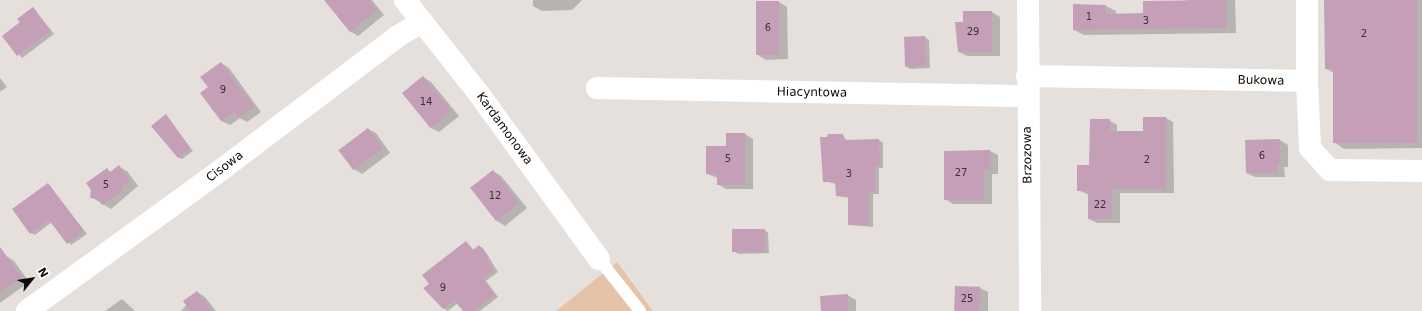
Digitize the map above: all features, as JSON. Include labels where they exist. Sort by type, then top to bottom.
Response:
[{"type":"street","name":"Kardamonowa","points":[[405,0],[599,259]]},
{"type":"street","name":"Brzozowa","points":[[1028,0],[1027,86],[1030,311]]},
{"type":"street","points":[[1307,0],[1307,82],[1310,148],[1330,170],[1422,171]]},
{"type":"street","name":"Cisowa","points":[[27,311],[224,167],[398,36],[422,22]]},
{"type":"street","name":"Bukowa","points":[[1027,86],[1307,82]]},
{"type":"street","name":"Hiacyntowa","points":[[597,88],[1027,86]]},
{"type":"lane","points":[[599,259],[640,311]]},
{"type":"shaded area","points":[[617,262],[653,311],[556,311]]},
{"type":"building","points":[[324,0],[369,0],[377,10],[350,32]]},
{"type":"building","points":[[1226,0],[1226,28],[1073,30],[1073,4],[1106,5],[1106,14],[1143,13],[1143,1]]},
{"type":"building","points":[[1324,0],[1417,0],[1417,143],[1333,143],[1333,69],[1325,69]]},
{"type":"building","points":[[756,1],[779,1],[779,55],[756,55]]},
{"type":"building","points":[[33,7],[51,31],[17,56],[2,36],[20,22],[17,19]]},
{"type":"building","points":[[963,11],[992,11],[992,52],[958,52],[955,22],[963,22]]},
{"type":"building","points":[[925,36],[926,66],[905,67],[904,37]]},
{"type":"building","points":[[221,62],[254,107],[238,118],[234,112],[221,121],[200,93],[208,87],[200,77]]},
{"type":"building","points":[[423,76],[451,111],[430,128],[402,93]]},
{"type":"building","points":[[166,114],[190,148],[178,158],[151,126]]},
{"type":"building","points":[[1143,117],[1166,117],[1166,189],[1112,189],[1112,219],[1088,219],[1088,191],[1077,191],[1077,165],[1089,165],[1090,119],[1110,119],[1110,131],[1143,131]]},
{"type":"building","points":[[368,128],[383,148],[353,170],[338,150]]},
{"type":"building","points":[[726,133],[745,133],[745,185],[717,185],[717,174],[706,174],[706,146],[726,146]]},
{"type":"building","points":[[828,134],[843,134],[843,140],[879,139],[880,166],[875,166],[875,192],[869,192],[869,225],[848,225],[848,196],[836,196],[835,182],[823,182],[820,137],[827,137]]},
{"type":"building","points":[[1280,139],[1280,163],[1277,163],[1277,173],[1246,173],[1245,140]]},
{"type":"building","points":[[990,150],[990,170],[984,170],[984,200],[944,200],[944,151]]},
{"type":"building","points":[[119,165],[130,181],[121,188],[123,190],[102,205],[98,199],[90,198],[91,190],[86,183],[107,168],[110,172]]},
{"type":"building","points":[[493,170],[519,203],[496,221],[470,188]]},
{"type":"building","points":[[48,183],[84,231],[67,244],[49,220],[30,234],[12,209]]},
{"type":"building","points":[[732,229],[765,229],[765,252],[732,252]]},
{"type":"building","points":[[466,241],[473,250],[479,245],[489,257],[487,259],[494,269],[483,278],[495,295],[473,311],[463,311],[454,300],[443,309],[423,288],[429,284],[422,275]]},
{"type":"building","points":[[0,247],[22,277],[0,293]]},
{"type":"building","points":[[955,286],[980,287],[979,311],[954,311]]},
{"type":"building","points":[[197,291],[212,311],[190,311],[183,301]]},
{"type":"building","points":[[848,294],[848,311],[821,311],[820,296]]}]
